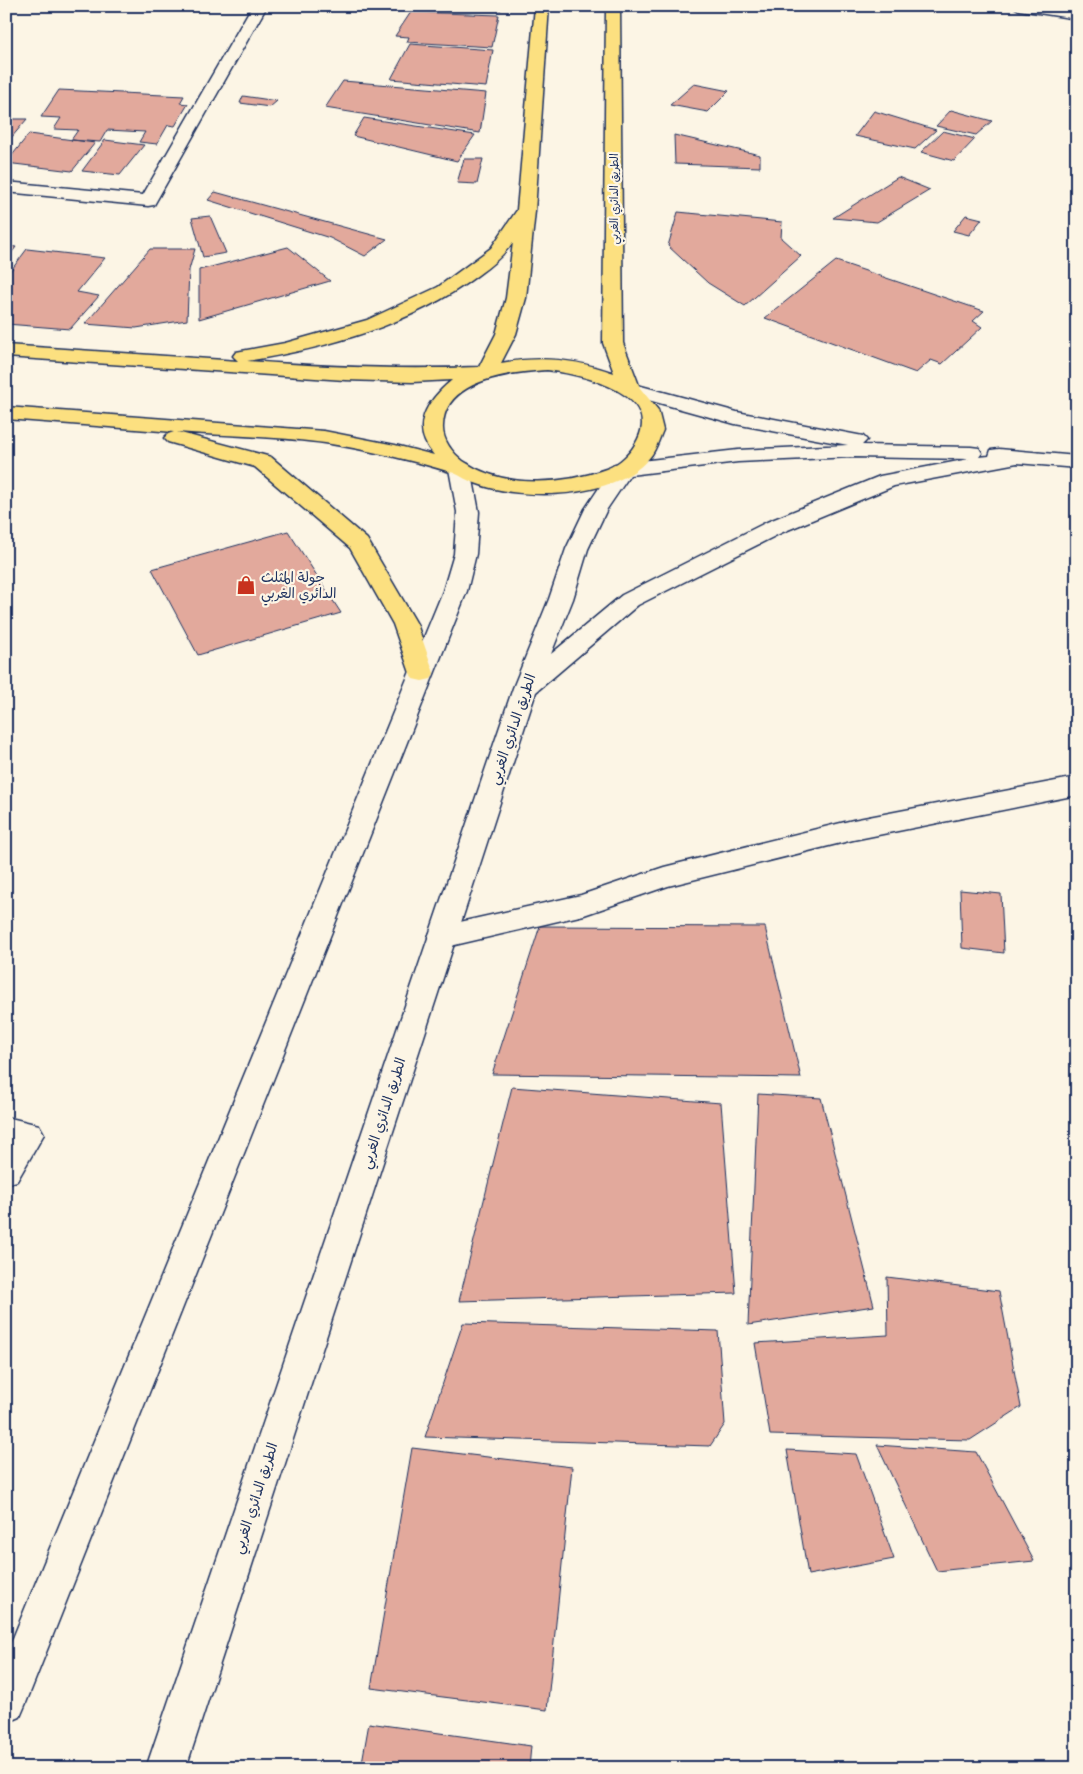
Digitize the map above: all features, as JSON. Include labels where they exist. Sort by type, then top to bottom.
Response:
[{"type":"main road","points":[[6,187],[148,201],[260,6]]},
{"type":"main road","points":[[486,373],[506,334],[516,298],[526,211],[542,6]]},
{"type":"main road","name":"الطريق الدائري الغربي","points":[[613,6],[613,342],[630,389]]},
{"type":"main road","points":[[1019,6],[1077,15]]},
{"type":"main road","points":[[189,364],[286,349],[374,324],[445,291],[497,252],[526,211]]},
{"type":"main road","points":[[6,351],[345,374],[412,376],[486,373]]},
{"type":"main road","points":[[6,1703],[455,592],[465,554],[468,512],[460,469],[441,453],[432,435],[432,416],[443,399],[461,384],[486,373],[516,366],[547,364],[578,368],[607,376],[630,389],[735,418],[850,439],[971,453],[1077,462]]},
{"type":"main road","points":[[624,469],[645,450],[653,429],[648,408],[630,389]]},
{"type":"main road","points":[[6,413],[324,437],[395,451],[460,469],[488,481],[524,488],[560,488],[595,482],[624,469],[738,456],[853,451],[971,453]]},
{"type":"main road","points":[[113,421],[263,462],[359,544],[405,624],[422,673]]},
{"type":"main road","points":[[525,688],[630,600],[775,527],[888,481],[1016,457]]},
{"type":"main road","name":"الطريق الدائري الغربي","points":[[166,1768],[525,688],[561,599],[577,549],[596,509],[624,469]]},
{"type":"main road","points":[[442,937],[584,905],[664,878],[853,830],[1077,786]]},
{"type":"main road","points":[[6,1130],[28,1134],[6,1171]]},
{"type":"building","points":[[442,6],[502,6],[501,10],[442,9]]},
{"type":"building","points":[[411,12],[499,15],[492,47],[407,42],[409,37],[395,36]]},
{"type":"building","points":[[410,44],[493,50],[486,87],[391,79]]},
{"type":"building","points":[[343,81],[486,93],[480,133],[325,108]]},
{"type":"building","points":[[694,84],[729,91],[708,112],[670,105]]},
{"type":"building","points":[[59,90],[184,96],[180,103],[188,104],[175,126],[168,125],[157,144],[139,142],[145,132],[107,130],[100,142],[71,140],[78,130],[54,129],[61,118],[41,117]]},
{"type":"building","points":[[243,96],[277,101],[270,107],[240,103]]},
{"type":"building","points":[[951,110],[992,121],[976,135],[936,126]]},
{"type":"building","points":[[874,111],[936,130],[915,149],[855,136]]},
{"type":"building","points":[[364,118],[475,135],[457,161],[353,136]]},
{"type":"building","points":[[6,119],[27,119],[6,144]]},
{"type":"building","points":[[943,131],[975,139],[954,161],[921,152]]},
{"type":"building","points":[[29,134],[95,143],[72,171],[6,163]]},
{"type":"building","points":[[674,135],[760,155],[760,167],[675,164]]},
{"type":"building","points":[[105,140],[144,145],[120,175],[82,171]]},
{"type":"building","points":[[464,159],[483,159],[477,184],[457,183]]},
{"type":"building","points":[[898,177],[930,190],[877,222],[833,218]]},
{"type":"building","points":[[215,192],[387,239],[365,256],[330,238],[208,200]]},
{"type":"building","points":[[678,212],[782,222],[781,238],[801,256],[745,306],[708,283],[668,246]]},
{"type":"building","points":[[966,215],[982,219],[969,235],[953,231]]},
{"type":"building","points":[[210,216],[226,253],[203,257],[192,218]]},
{"type":"building","points":[[6,246],[16,247],[6,260]]},
{"type":"building","points":[[288,247],[330,281],[199,319],[199,270]]},
{"type":"building","points":[[27,249],[105,258],[77,292],[99,296],[70,329],[6,324],[6,277]]},
{"type":"building","points":[[150,249],[195,249],[189,270],[187,320],[136,328],[85,324]]},
{"type":"building","points":[[836,261],[984,311],[973,321],[982,327],[942,364],[931,360],[916,373],[765,318]]},
{"type":"building","points":[[288,531],[341,613],[198,655],[152,569]]},
{"type":"building","points":[[960,890],[1001,894],[1004,953],[962,948]]},
{"type":"building","points":[[540,926],[765,927],[801,1078],[492,1074]]},
{"type":"building","points":[[512,1087],[721,1103],[736,1293],[459,1301]]},
{"type":"building","points":[[758,1094],[821,1098],[874,1306],[748,1325]]},
{"type":"building","points":[[887,1277],[999,1291],[1021,1407],[970,1440],[770,1435],[755,1343],[888,1335]]},
{"type":"building","points":[[463,1323],[718,1331],[725,1424],[710,1446],[425,1437]]},
{"type":"building","points":[[877,1445],[976,1452],[1034,1561],[937,1571]]},
{"type":"building","points":[[412,1448],[572,1467],[547,1710],[371,1688]]},
{"type":"building","points":[[787,1450],[856,1454],[894,1559],[808,1575]]},
{"type":"building","points":[[369,1723],[531,1746],[529,1768],[361,1768]]},
{"type":"place","name":"جولة المثلث الدائري الغربي","points":[[246,585]]}]
